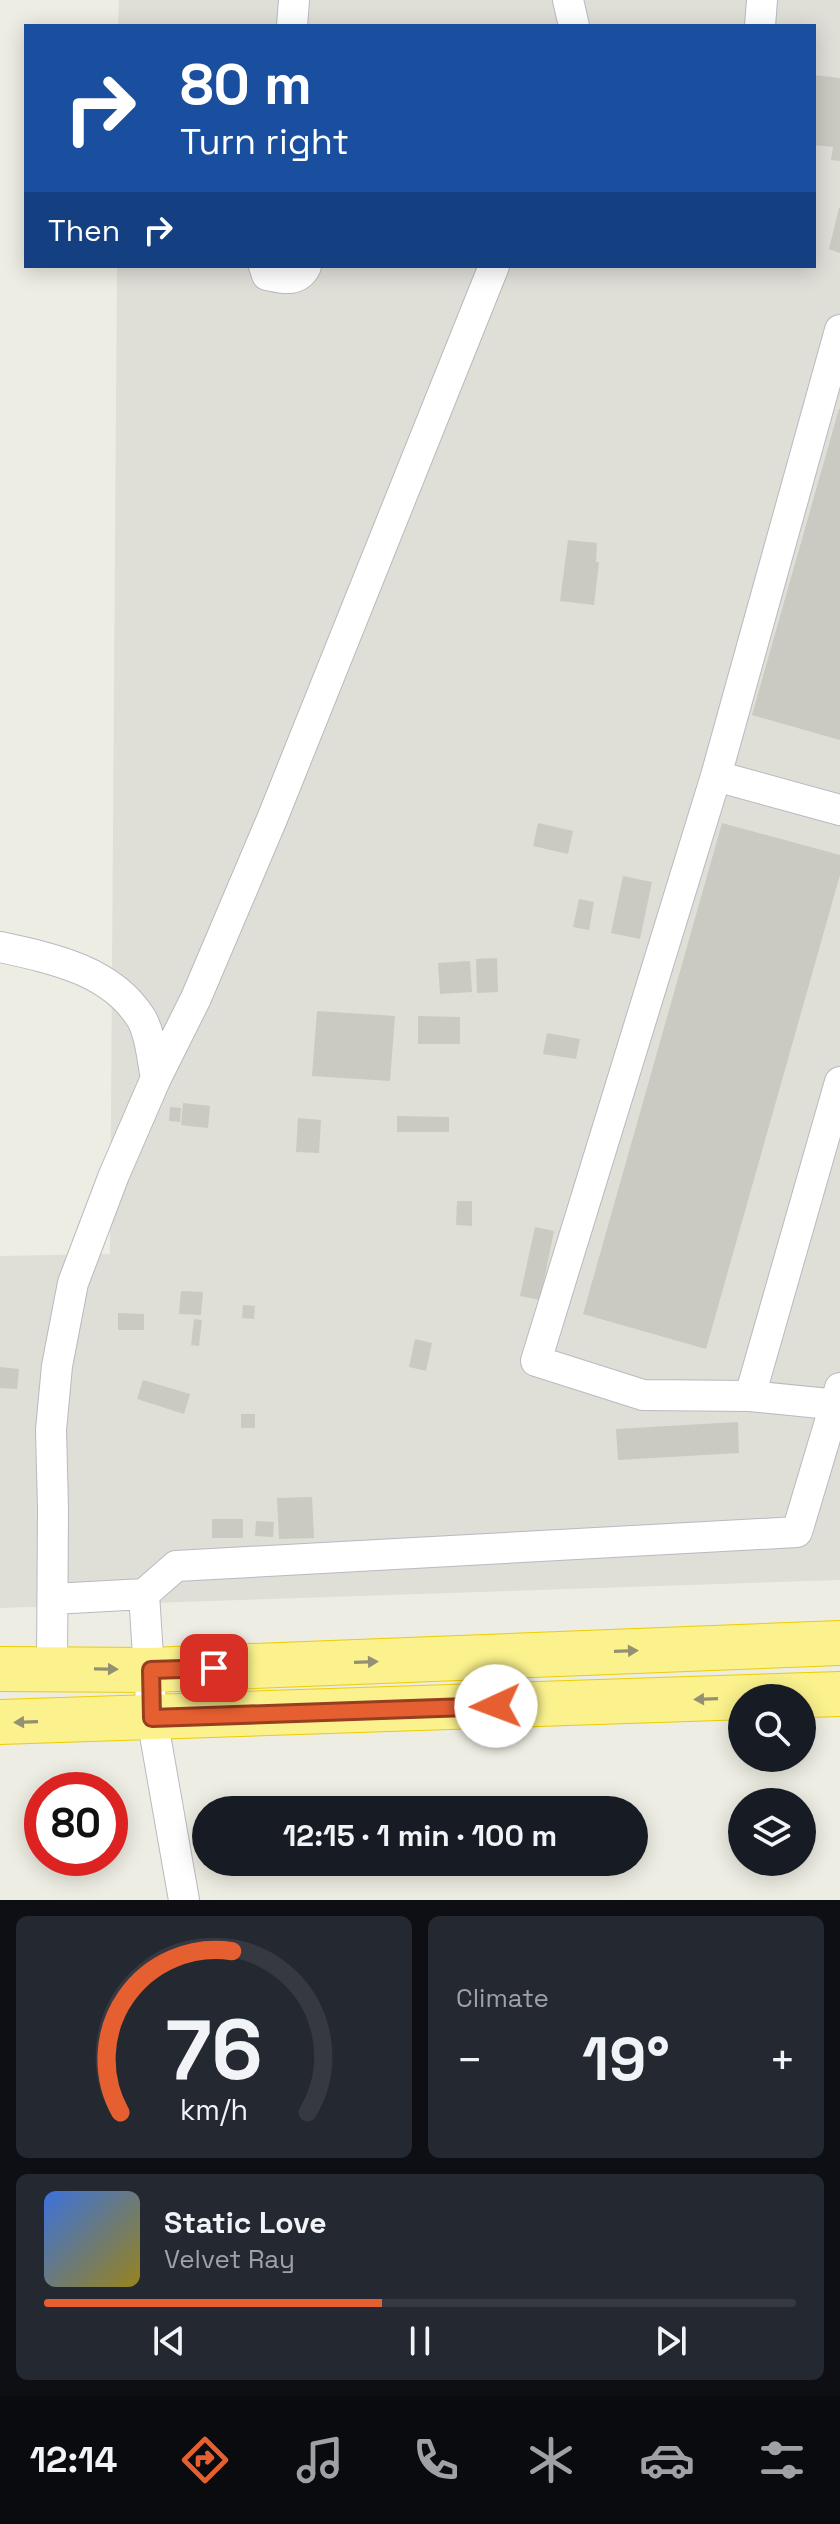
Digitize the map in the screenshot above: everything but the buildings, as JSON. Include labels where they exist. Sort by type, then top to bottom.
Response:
[{"type":"highway","points":[[0,1669],[151,1670],[840,1643]]},
{"type":"highway","points":[[0,1722],[840,1694]]},
{"type":"lane","points":[[292,24],[294,0]]},
{"type":"lane","points":[[568,0],[574,24]]},
{"type":"lane","points":[[760,24],[762,0]]},
{"type":"lane","points":[[265,268],[267,275],[288,280],[302,273],[305,268]]},
{"type":"lane","points":[[52,1668],[51,1430],[57,1366],[73,1283],[114,1175],[156,1078],[196,998],[272,819],[493,268]]},
{"type":"lane","points":[[53,1599],[144,1594],[176,1566],[797,1532],[838,1398],[643,1395],[536,1361],[716,776],[840,330]]},
{"type":"lane","points":[[716,776],[840,810]]},
{"type":"lane","points":[[0,947],[70,965],[109,983],[141,1019],[156,1078]]},
{"type":"lane","points":[[750,1396],[840,1082]]},
{"type":"lane","points":[[144,1594],[152,1718],[184,1900]]},
{"type":"shaded area","points":[[119,0],[840,0],[840,1580],[0,1608],[0,1256],[110,1254],[117,268],[816,268],[816,24],[118,24]]},
{"type":"route","points":[[214,1668],[151,1670],[152,1718],[496,1706]]}]
